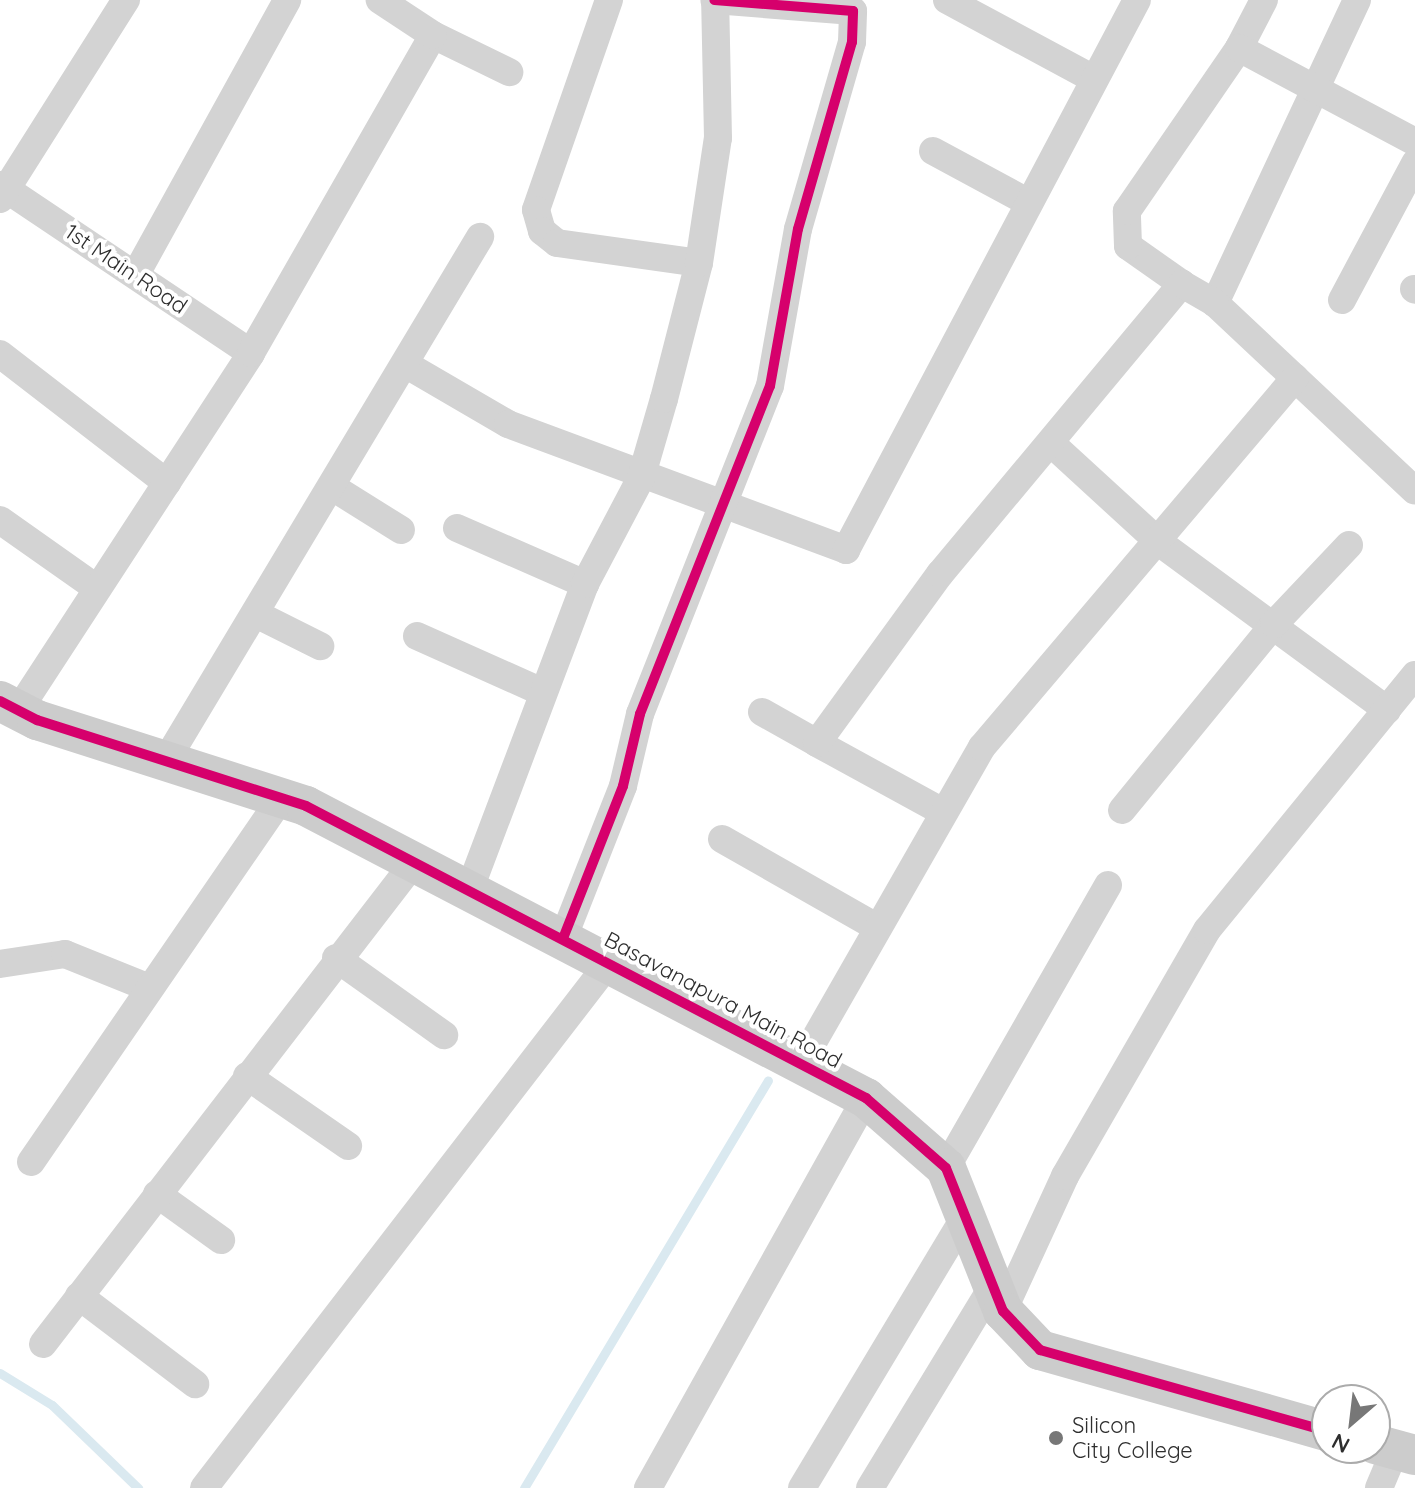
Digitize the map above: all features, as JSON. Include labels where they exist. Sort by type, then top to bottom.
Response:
[{"type":"street","points":[[2,191],[126,0]]},
{"type":"street","points":[[136,274],[287,0]]},
{"type":"street","points":[[380,0],[433,35],[509,72]]},
{"type":"street","points":[[609,0],[536,210],[542,231],[557,243],[699,263]]},
{"type":"street","points":[[469,891],[540,691],[585,584],[641,478],[699,263],[718,138],[715,0],[846,9],[854,18],[798,229],[770,386],[640,714],[623,786],[564,936]]},
{"type":"street","points":[[947,0],[1094,79]]},
{"type":"street","points":[[405,364],[500,421],[641,478],[726,503],[846,550],[1137,0]]},
{"type":"street","points":[[1264,0],[1239,48],[1127,211],[1128,246],[1215,303],[1415,491]]},
{"type":"street","points":[[1215,303],[1313,88],[1357,0]]},
{"type":"street","points":[[9,706],[167,483],[251,353],[433,35]]},
{"type":"street","points":[[1239,48],[1415,142]]},
{"type":"street","points":[[933,151],[1029,203]]},
{"type":"street","points":[[1342,300],[1415,163]]},
{"type":"street","name":"1st Main Road","points":[[2,191],[136,274],[251,353]]},
{"type":"street","points":[[167,759],[334,488],[480,237]]},
{"type":"street","points":[[817,743],[940,574],[1053,445],[1182,284]]},
{"type":"street","points":[[0,354],[167,483]]},
{"type":"street","points":[[801,1063],[876,927],[982,747],[1160,543],[1295,378]]},
{"type":"street","points":[[1053,445],[1160,543],[1387,710]]},
{"type":"street","points":[[334,488],[401,530]]},
{"type":"street","points":[[0,520],[95,587]]},
{"type":"street","points":[[457,528],[585,584]]},
{"type":"street","points":[[1122,810],[1274,624],[1349,545]]},
{"type":"street","points":[[256,614],[320,646]]},
{"type":"street","points":[[417,636],[540,691]]},
{"type":"street","points":[[870,1488],[997,1299],[1207,930],[1415,675]]},
{"type":"street","name":"Basavanapura Main Road","points":[[9,706],[304,806],[564,936],[608,964],[866,1098],[946,1168],[997,1299],[1040,1350],[1311,1426]]},
{"type":"street","points":[[762,712],[943,812]]},
{"type":"street","points":[[31,1162],[149,988],[304,806]]},
{"type":"street","points":[[722,839],[876,927]]},
{"type":"street","points":[[43,1344],[336,958],[415,861]]},
{"type":"street","points":[[946,1168],[1108,885]]},
{"type":"street","points":[[0,964],[65,954],[149,988]]},
{"type":"street","points":[[336,958],[444,1035]]},
{"type":"street","points":[[204,1488],[608,964]]},
{"type":"street","points":[[247,1076],[348,1146]]},
{"type":"street","points":[[648,1488],[866,1098]]},
{"type":"street","points":[[157,1194],[221,1240]]},
{"type":"street","points":[[802,1488],[966,1215]]},
{"type":"street","points":[[79,1296],[195,1384]]},
{"type":"street","points":[[1379,1488],[1395,1450]]},
{"type":"waterway","points":[[524,1488],[768,1081]]},
{"type":"waterway","points":[[0,1373],[52,1405],[138,1488]]},
{"type":"cycle path","points":[[564,936],[623,786],[640,714],[770,386],[798,229],[852,42],[853,11],[714,0]]},
{"type":"cycle path","points":[[0,701],[37,720],[306,806],[866,1098],[946,1168],[1003,1311],[1040,1350],[1311,1426]]},
{"type":"place","name":"Silicon City College","points":[[1056,1438]]}]
